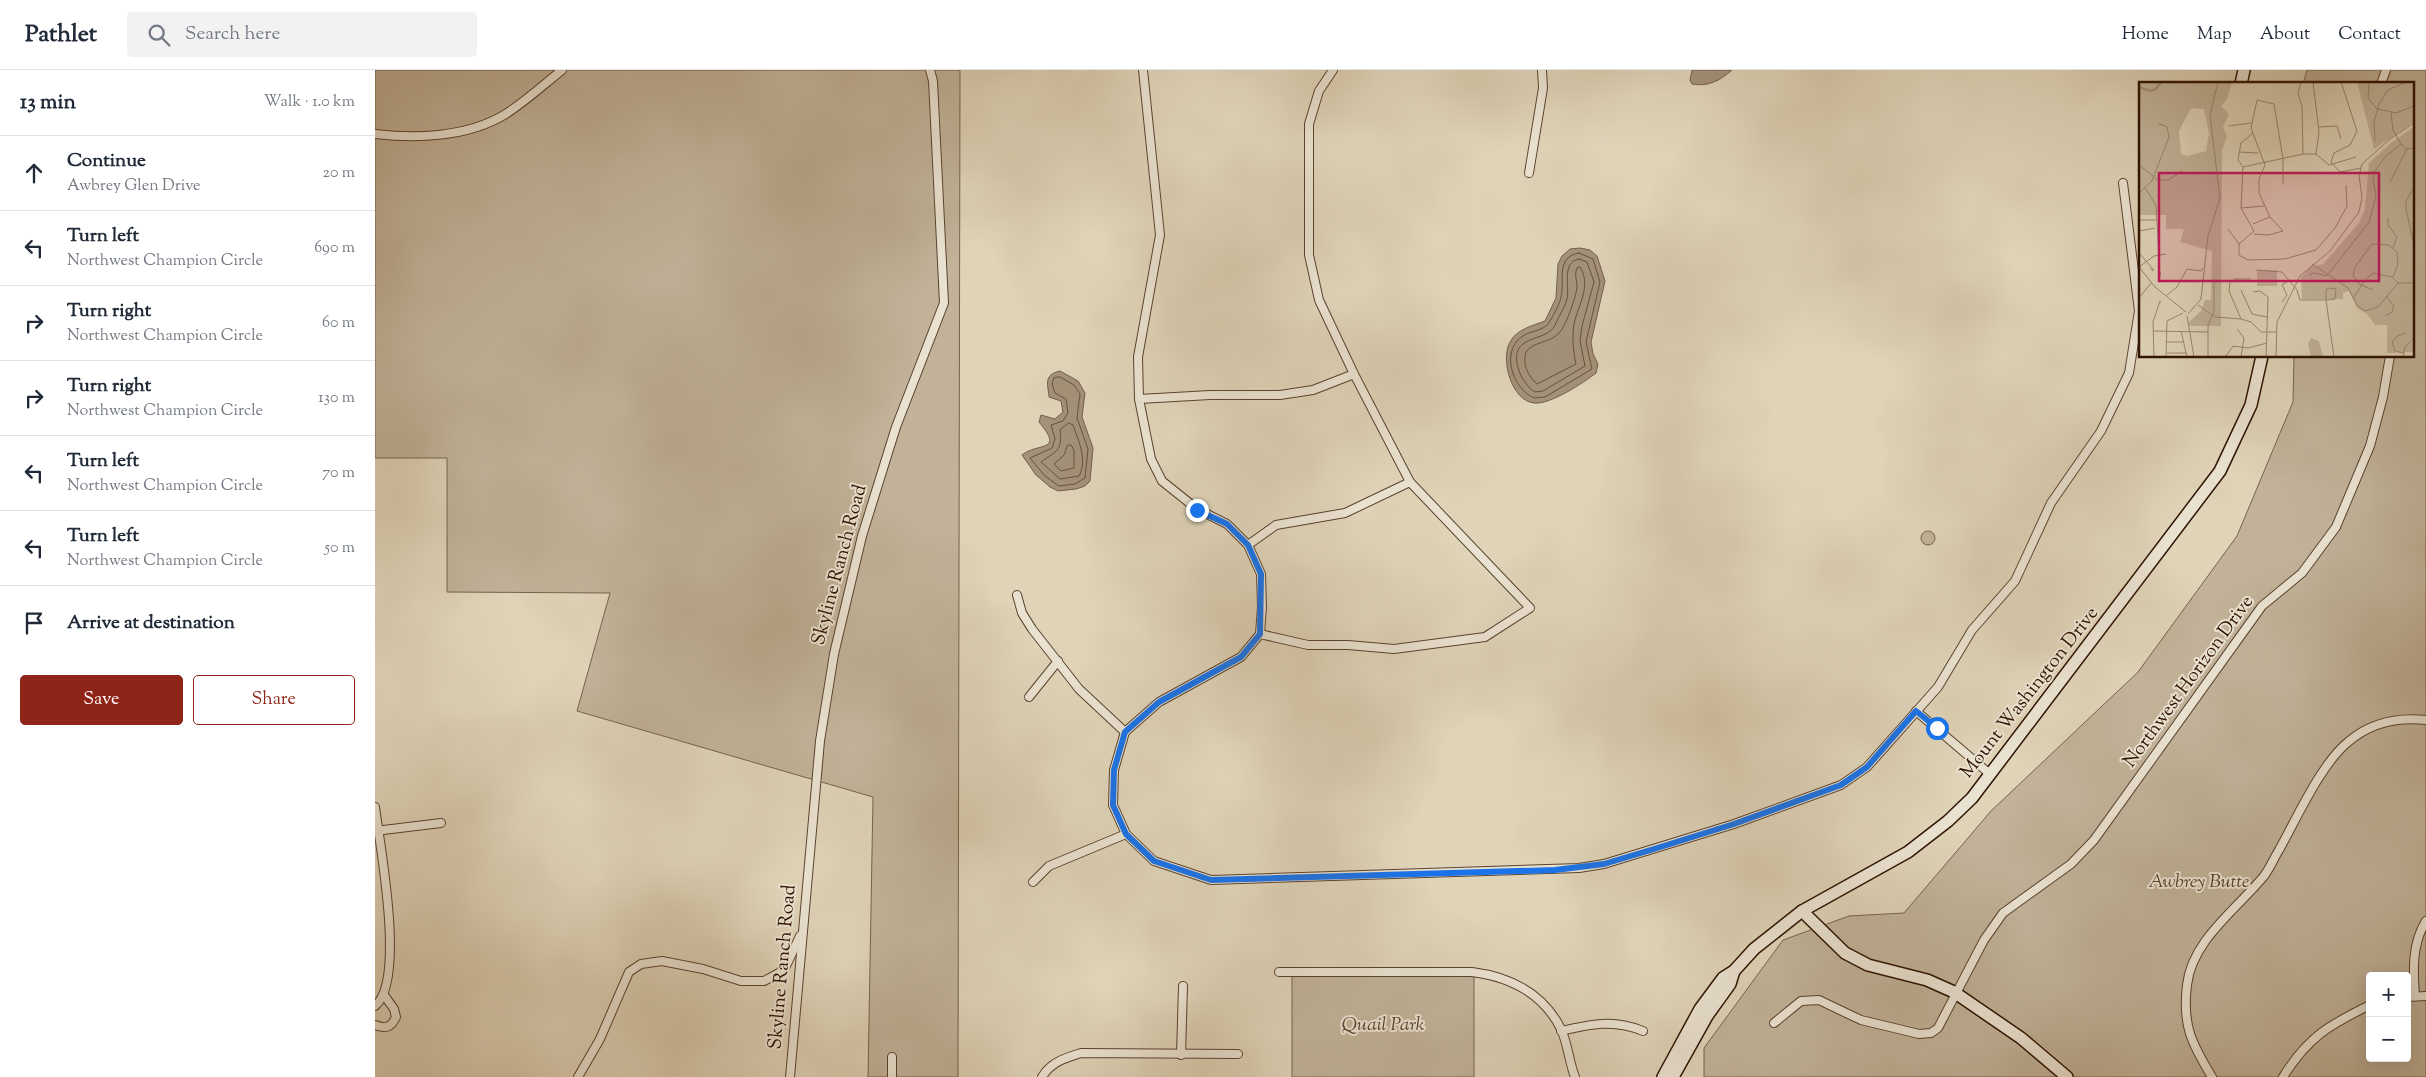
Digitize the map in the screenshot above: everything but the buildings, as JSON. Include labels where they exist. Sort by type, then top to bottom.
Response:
[{"type":"main road","name":"Mount Washington Drive","points":[[1663,1077],[1700,1009],[1723,978],[1734,971],[1754,949],[1802,911],[1893,862],[1915,847],[1948,821],[1991,775],[2220,471],[2251,405],[2262,358]]},
{"type":"main road","points":[[1802,911],[1845,953],[1868,965],[1927,980],[1955,992],[2021,1038],[2067,1077]]},
{"type":"main road","name":"Mount Washington Drive","points":[[1673,1077],[1707,1016],[1730,984],[1734,971]]},
{"type":"street","points":[[375,134],[394,136],[437,135],[468,130],[503,116],[562,70]]},
{"type":"street","name":"Skyline Ranch Road","points":[[790,1077],[820,741],[834,654],[862,536],[896,427],[944,303],[933,82],[930,70]]},
{"type":"street","points":[[1143,70],[1160,235],[1138,357],[1139,399],[1151,459],[1162,481],[1197,510],[1227,524],[1248,545],[1261,574],[1260,634],[1241,657],[1159,702],[1125,732],[1114,770],[1113,805],[1126,834],[1154,861],[1211,880],[1579,868],[1604,864],[1725,826],[1841,785],[1867,767],[1939,687],[1972,630],[2015,582],[2051,503],[2101,431],[2129,374],[2139,311],[2123,184]]},
{"type":"street","points":[[1260,634],[1308,645],[1349,645],[1394,649],[1485,637],[1530,608],[1410,482],[1354,374],[1319,300],[1309,255],[1309,124],[1319,91],[1333,70]]},
{"type":"street","points":[[1529,173],[1543,88],[1542,70]]},
{"type":"street","points":[[2382,82],[2386,70]]},
{"type":"street","name":"Northwest Horizon Drive","points":[[1774,1024],[1801,1001],[1819,1000],[1861,1020],[1919,1034],[1931,1033],[1943,1019],[1955,992],[1984,940],[2003,914],[2071,864],[2094,840],[2262,606],[2302,573],[2336,527],[2370,446],[2383,396],[2390,358]]},
{"type":"street","points":[[1139,399],[1210,394],[1280,395],[1313,390],[1354,374]]},
{"type":"street","points":[[1248,545],[1276,525],[1345,513],[1410,482]]},
{"type":"street","points":[[1017,595],[1022,613],[1079,689],[1125,732]]},
{"type":"street","points":[[1029,697],[1058,661]]},
{"type":"street","points":[[1916,711],[1991,775]]},
{"type":"street","points":[[2213,1077],[2192,1045],[2185,1016],[2187,984],[2201,946],[2265,874],[2312,790],[2340,750],[2362,733],[2384,723],[2400,720],[2426,720]]},
{"type":"street","points":[[375,807],[389,903],[389,959],[385,995],[375,1006]]},
{"type":"street","points":[[377,830],[441,823]]},
{"type":"street","points":[[1033,882],[1049,866],[1126,834]]},
{"type":"street","points":[[2426,921],[2418,938],[2411,996],[2426,996]]},
{"type":"street","points":[[577,1077],[600,1039],[629,972],[641,964],[662,961],[703,969],[741,981],[764,981],[779,973],[786,966],[803,931]]},
{"type":"street","points":[[1279,972],[1485,974],[1503,978],[1523,987],[1544,1003],[1561,1031],[1574,1077]]},
{"type":"street","points":[[1181,1055],[1183,986]]},
{"type":"street","points":[[375,1025],[385,1028],[389,1027],[395,1018],[394,1009],[385,995]]},
{"type":"street","points":[[2283,1077],[2316,1035],[2331,1024],[2366,1007]]},
{"type":"street","points":[[1561,1031],[1605,1022],[1618,1023],[1643,1031]]},
{"type":"street","points":[[1042,1077],[1051,1065],[1081,1053],[1237,1054]]},
{"type":"street","points":[[891,1077],[892,1057]]},
{"type":"green space","points":[[375,70],[960,70],[958,1077],[868,1077],[873,797],[577,711],[610,593],[447,592],[447,458],[375,458]]},
{"type":"green space","name":"Awbrey Butte","points":[[2307,70],[2426,70],[2426,1077],[1704,1077],[1704,1048],[1783,940],[1849,916],[1904,913],[1991,811],[2138,672],[2237,536],[2293,402],[2294,358],[2413,358],[2413,82],[2304,82]]},
{"type":"green space","points":[[1925,531],[1931,531],[1935,538],[1931,545],[1925,545],[1921,541],[1921,535]]},
{"type":"green space","name":"Quail Park","points":[[1292,974],[1474,974],[1474,1077],[1292,1077]]},
{"type":"water","points":[[1692,70],[1732,70],[1713,82],[1698,85],[1692,84],[1690,80]]},
{"type":"water","points":[[1570,249],[1590,250],[1597,256],[1605,281],[1591,342],[1593,354],[1598,364],[1596,373],[1549,401],[1534,403],[1526,401],[1514,388],[1510,378],[1507,369],[1507,350],[1510,342],[1517,334],[1525,328],[1545,321],[1556,298],[1558,264],[1562,256]]},
{"type":"water","points":[[1060,371],[1078,381],[1085,393],[1082,417],[1093,448],[1090,481],[1085,486],[1076,489],[1058,491],[1036,475],[1022,455],[1049,443],[1050,438],[1039,422],[1041,415],[1055,419],[1063,412],[1061,401],[1049,397],[1048,384],[1051,375]]},
{"type":"route","points":[[1197,510],[1227,524],[1248,545],[1256,559],[1261,574],[1262,607],[1260,634],[1241,657],[1159,702],[1125,732],[1114,770],[1113,805],[1126,834],[1154,861],[1211,880],[1555,870],[1604,864],[1734,824],[1841,785],[1867,767],[1916,711],[1937,728]]}]
